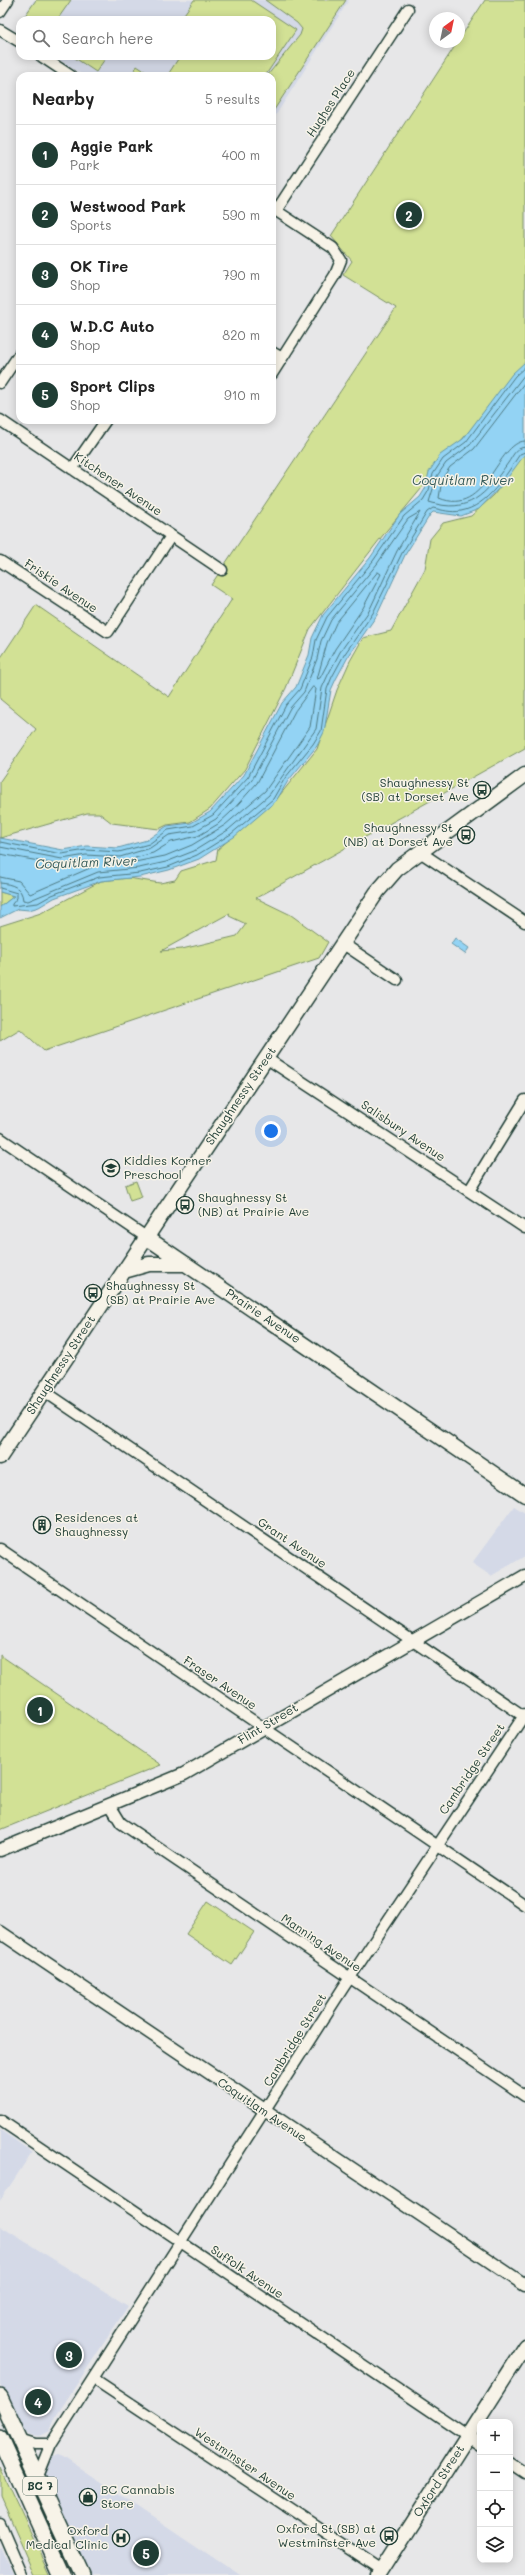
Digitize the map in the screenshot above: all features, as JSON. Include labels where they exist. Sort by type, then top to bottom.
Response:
[{"type":"main road","name":"Shaughnessy Street","points":[[0,1457],[342,943],[386,880],[420,852],[525,776]]},
{"type":"main road","name":"Prairie Avenue","points":[[146,1237],[525,1495]]},
{"type":"main road","points":[[124,1271],[149,1264],[186,1264]]},
{"type":"main road","name":"Oxford Street","points":[[380,2572],[525,2346]]},
{"type":"main road","name":"BC 7","points":[[0,2397],[36,2479],[82,2575]]},
{"type":"main road","name":"BC 7","points":[[0,2438],[62,2575]]},
{"type":"street","points":[[0,12],[8,0]]},
{"type":"street","name":"Hughes Place","points":[[276,206],[408,9]]},
{"type":"street","points":[[0,30],[16,40]]},
{"type":"street","points":[[47,60],[65,72]]},
{"type":"street","points":[[276,210],[333,248],[340,257],[340,264],[335,275],[276,368]]},
{"type":"street","points":[[276,354],[282,358]]},
{"type":"street","points":[[0,383],[16,359]]},
{"type":"street","name":"Kitchener Avenue","points":[[0,420],[222,570]]},
{"type":"street","points":[[72,469],[103,424]]},
{"type":"street","name":"Friskie Avenue","points":[[0,561],[108,632],[171,536]]},
{"type":"street","points":[[420,852],[525,922]]},
{"type":"street","points":[[342,943],[397,980]]},
{"type":"street","name":"Salisbury Avenue","points":[[266,1058],[525,1228]]},
{"type":"street","points":[[469,1191],[525,1100]]},
{"type":"street","name":"Prairie Avenue","points":[[0,1138],[146,1237]]},
{"type":"street","name":"Grant Avenue","points":[[44,1391],[524,1716]]},
{"type":"street","name":"Fraser Avenue","points":[[0,1549],[525,1905]]},
{"type":"street","name":"Flint Street","points":[[0,1850],[184,1774],[412,1640],[525,1576]]},
{"type":"street","name":"Cambridge Street","points":[[36,2479],[51,2444],[266,2112],[436,1845],[524,1716]]},
{"type":"street","name":"Manning Avenue","points":[[110,1805],[122,1823],[525,2096]]},
{"type":"street","name":"Coquitlam Avenue","points":[[0,1932],[525,2285]]},
{"type":"street","name":"Suffolk Avenue","points":[[0,2120],[181,2244],[477,2442]]},
{"type":"street","name":"Westminster Avenue","points":[[94,2379],[380,2572]]},
{"type":"street","points":[[19,2439],[35,2444],[51,2444]]},
{"type":"street","points":[[513,2465],[525,2473]]},
{"type":"street","points":[[0,2524],[22,2575]]},
{"type":"shaded area","points":[[34,0],[349,0],[276,115],[276,72],[78,72],[60,60],[276,60],[276,16],[24,16]]},
{"type":"shaded area","points":[[514,1506],[525,1513],[525,1556],[491,1576],[472,1563]]},
{"type":"shaded area","points":[[0,2130],[32,2152],[0,2201]]},
{"type":"shaded area","points":[[0,2226],[128,2306],[56,2416],[50,2431],[40,2436],[31,2435],[25,2431],[16,2419],[0,2383]]},
{"type":"shaded area","points":[[58,2454],[239,2575],[91,2575],[45,2478],[45,2472],[50,2458]]},
{"type":"shaded area","points":[[0,2545],[14,2575],[0,2575]]},
{"type":"green space","points":[[36,0],[71,0],[60,16],[25,16]]},
{"type":"green space","points":[[194,0],[251,0],[275,16],[183,16]]},
{"type":"green space","points":[[265,0],[346,0],[276,107],[276,72],[270,72],[300,35],[302,29],[297,23]]},
{"type":"green space","points":[[485,0],[525,0],[525,364],[387,530],[310,629],[286,688],[245,769],[210,809],[190,822],[167,825],[159,829],[112,823],[99,813],[87,813],[0,838],[0,781],[36,729],[0,699],[0,659],[36,605],[169,697],[232,599],[211,585],[396,308],[343,275],[352,261],[331,236],[454,48],[465,48],[465,31]]},
{"type":"green space","points":[[276,17],[296,30],[276,60]]},
{"type":"green space","points":[[78,60],[104,60],[96,72]]},
{"type":"green space","points":[[177,60],[276,60],[268,72],[170,72]]},
{"type":"green space","points":[[137,66],[146,72],[133,72]]},
{"type":"green space","points":[[525,450],[525,748],[256,898],[291,915],[328,942],[319,958],[44,1051],[20,1029],[0,1041],[0,926],[41,913],[101,881],[128,878],[160,883],[175,880],[181,871],[216,860],[218,849],[275,801],[317,749],[337,690],[350,661],[363,638],[391,631],[425,569],[430,539],[443,523],[471,516],[494,495]],"holes":[[[230,913],[229,916],[246,924],[237,936],[182,949],[161,951]]]},
{"type":"green space","points":[[0,892],[14,896],[0,907]]},
{"type":"green space","points":[[136,1181],[142,1197],[130,1201],[125,1185]]},
{"type":"green space","points":[[0,1655],[161,1765],[0,1830]]},
{"type":"green space","points":[[208,1901],[254,1932],[232,1965],[186,1934]]},
{"type":"green space","points":[[0,2468],[51,2575],[35,2575],[0,2496]]},
{"type":"water","name":"Coquitlam River","points":[[525,362],[525,454],[503,484],[479,509],[461,516],[433,512],[430,515],[405,555],[377,615],[348,657],[336,679],[331,690],[324,732],[317,746],[288,781],[276,801],[234,837],[199,859],[169,870],[140,877],[101,881],[54,898],[39,907],[29,910],[18,909],[0,918],[0,907],[14,896],[0,892],[0,838],[63,850],[87,846],[118,848],[147,840],[167,826],[191,823],[210,812],[244,775],[282,703],[296,687],[309,655],[312,638],[323,615],[370,558],[400,514],[420,497],[425,489],[429,472],[440,455],[463,439],[512,374]]},
{"type":"water","points":[[455,938],[469,948],[465,954],[451,944]]},
{"type":"place","name":"Westwood Park","points":[[409,215]]},
{"type":"place","name":"Shaughnessy St (SB) at Dorset Ave","points":[[482,790]]},
{"type":"place","name":"Shaughnessy St (NB) at Dorset Ave","points":[[466,835]]},
{"type":"place","name":"Kiddies Korner Preschool","points":[[111,1168]]},
{"type":"place","name":"Shaughnessy St (NB) at Prairie Ave","points":[[185,1205]]},
{"type":"place","name":"Shaughnessy St (SB) at Prairie Ave","points":[[93,1293]]},
{"type":"place","name":"Residences at Shaughnessy","points":[[42,1525]]},
{"type":"place","name":"Aggie Park","points":[[40,1710]]},
{"type":"place","name":"OK Tire","points":[[69,2355]]},
{"type":"place","name":"W.D.C Auto","points":[[38,2402]]},
{"type":"place","name":"BC Cannabis Store","points":[[88,2497]]},
{"type":"place","name":"Oxford St (SB) at Westminster Ave","points":[[389,2536]]},
{"type":"place","name":"Oxford Medical Clinic","points":[[121,2538]]},
{"type":"place","name":"Sport Clips","points":[[146,2553]]}]
